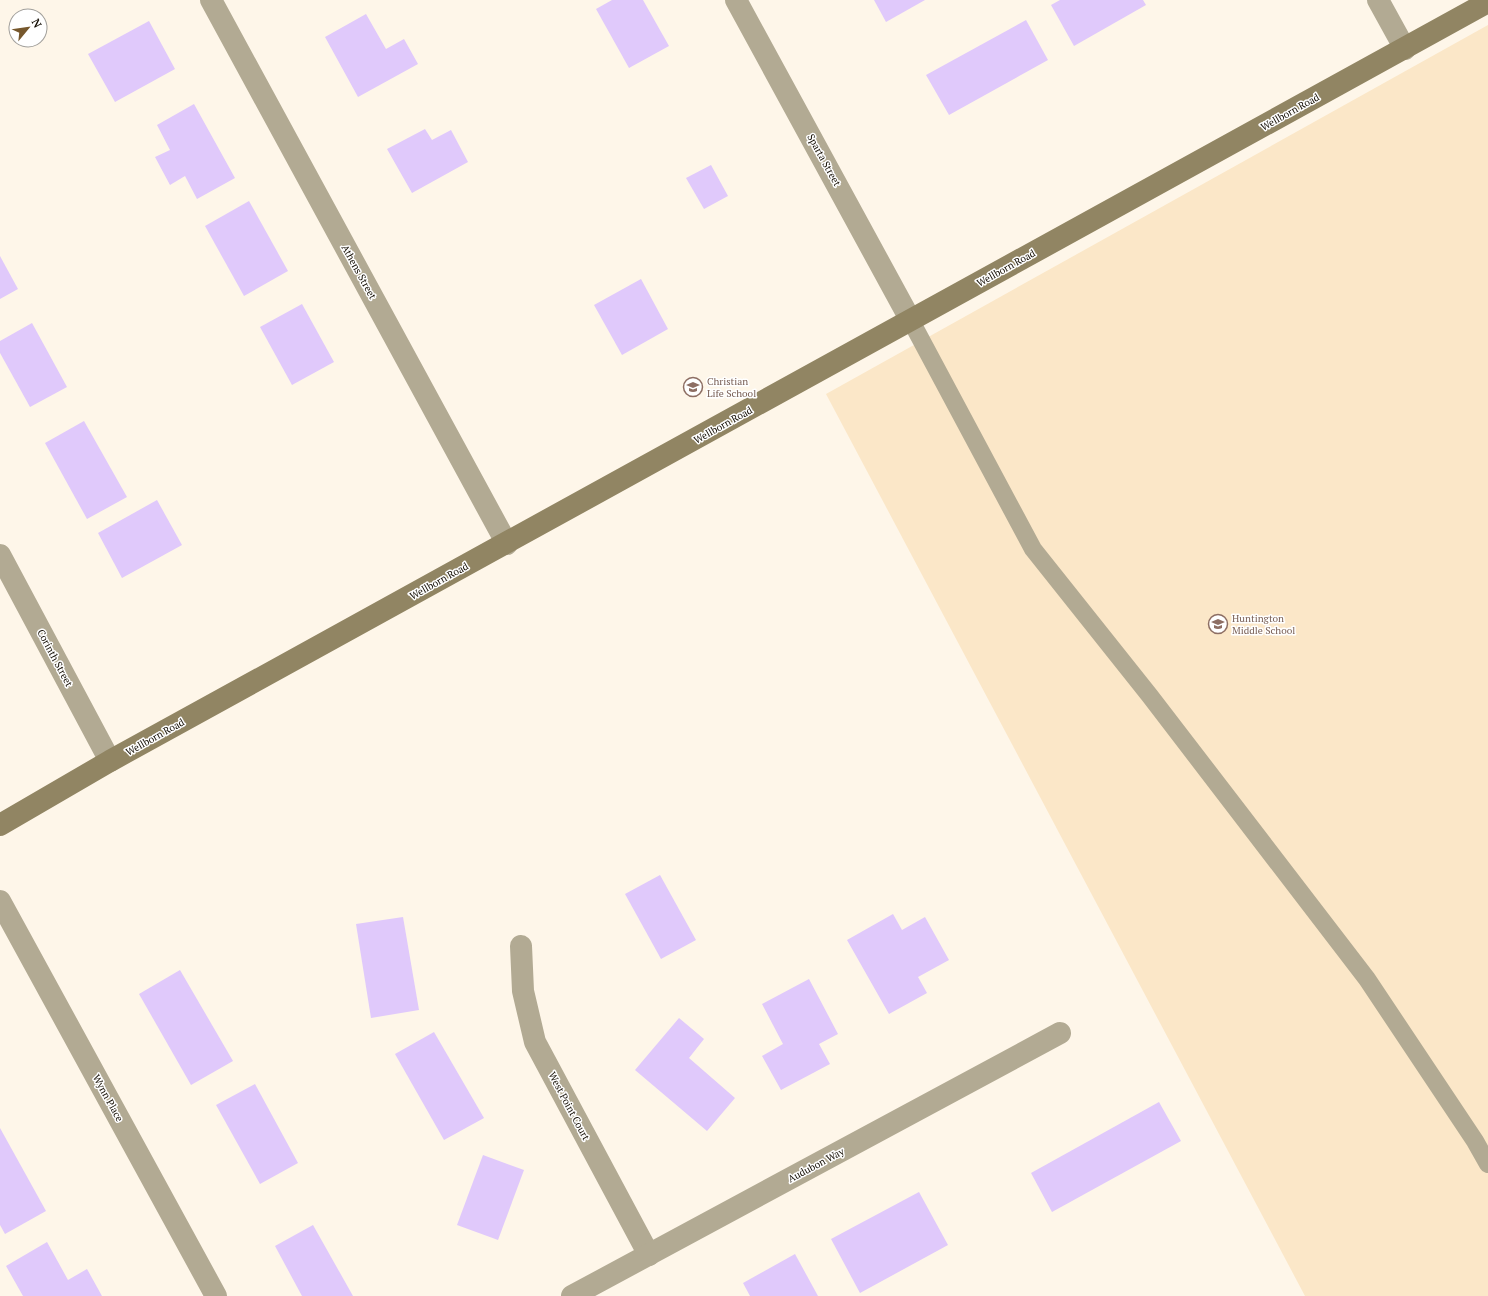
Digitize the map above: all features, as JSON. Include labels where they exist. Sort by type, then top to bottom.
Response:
[{"type":"street","name":"Athens Street","points":[[212,0],[507,544]]},
{"type":"street","name":"Sparta Street","points":[[736,0],[911,321]]},
{"type":"street","points":[[1378,0],[1405,49]]},
{"type":"street","name":"Wellborn Road","points":[[0,825],[110,761],[507,544],[1488,2]]},
{"type":"street","name":"Corinth Street","points":[[0,555],[110,761]]},
{"type":"street","name":"Wynn Place","points":[[0,901],[216,1296]]},
{"type":"street","name":"West Point Court","points":[[521,946],[523,991],[535,1042],[649,1255]]},
{"type":"street","name":"Audubon Way","points":[[572,1296],[1060,1033]]},
{"type":"lane","points":[[911,321],[1033,549],[1159,708],[1368,979],[1475,1141],[1488,1164]]},
{"type":"shaded area","name":"Huntington Middle School","points":[[1488,25],[1488,1296],[1305,1296],[826,394]]},
{"type":"building","points":[[612,0],[643,0],[669,46],[629,68],[596,9]]},
{"type":"building","points":[[874,0],[925,0],[886,22]]},
{"type":"building","points":[[1060,0],[1143,0],[1146,5],[1074,46],[1051,5]]},
{"type":"building","points":[[366,14],[386,49],[404,39],[418,64],[358,97],[325,37]]},
{"type":"building","points":[[1026,20],[1048,60],[949,115],[926,75]]},
{"type":"building","points":[[149,21],[175,69],[115,102],[88,54]]},
{"type":"building","points":[[194,104],[235,178],[197,199],[185,176],[170,185],[155,157],[170,150],[157,125]]},
{"type":"building","points":[[425,129],[432,140],[451,130],[468,162],[412,193],[387,149]]},
{"type":"building","points":[[711,165],[728,196],[704,209],[686,178]]},
{"type":"building","points":[[249,201],[288,271],[244,296],[205,226]]},
{"type":"building","points":[[0,256],[18,289],[0,299]]},
{"type":"building","points":[[641,279],[668,329],[622,355],[594,305]]},
{"type":"building","points":[[302,304],[334,362],[292,385],[260,327]]},
{"type":"building","points":[[32,323],[67,387],[30,407],[0,353],[0,341]]},
{"type":"building","points":[[84,421],[127,497],[87,519],[45,443]]},
{"type":"building","points":[[157,500],[182,545],[122,578],[98,533]]},
{"type":"building","points":[[660,875],[696,940],[661,959],[625,894]]},
{"type":"building","points":[[893,914],[902,930],[925,917],[949,960],[918,977],[927,993],[889,1014],[847,940]]},
{"type":"building","points":[[403,917],[419,1010],[371,1018],[356,924]]},
{"type":"building","points":[[180,970],[233,1061],[191,1085],[139,994]]},
{"type":"building","points":[[809,979],[838,1034],[819,1044],[830,1064],[781,1090],[762,1056],[783,1044],[762,1004]]},
{"type":"building","points":[[679,1018],[704,1039],[689,1058],[735,1098],[707,1131],[635,1070]]},
{"type":"building","points":[[434,1032],[484,1118],[444,1140],[395,1054]]},
{"type":"building","points":[[255,1084],[298,1163],[260,1184],[216,1105]]},
{"type":"building","points":[[1159,1102],[1181,1141],[1052,1212],[1031,1173]]},
{"type":"building","points":[[0,1128],[46,1211],[5,1234],[0,1225]]},
{"type":"building","points":[[483,1155],[524,1170],[498,1240],[457,1225]]},
{"type":"building","points":[[919,1192],[948,1245],[860,1293],[831,1239]]},
{"type":"building","points":[[313,1225],[353,1296],[302,1296],[275,1246]]},
{"type":"building","points":[[47,1242],[68,1280],[87,1269],[102,1296],[23,1296],[6,1266]]},
{"type":"building","points":[[795,1254],[818,1296],[750,1296],[743,1283]]},
{"type":"place","name":"Christian Life School","points":[[693,387]]},
{"type":"place","name":"Huntington Middle School","points":[[1218,624]]}]
